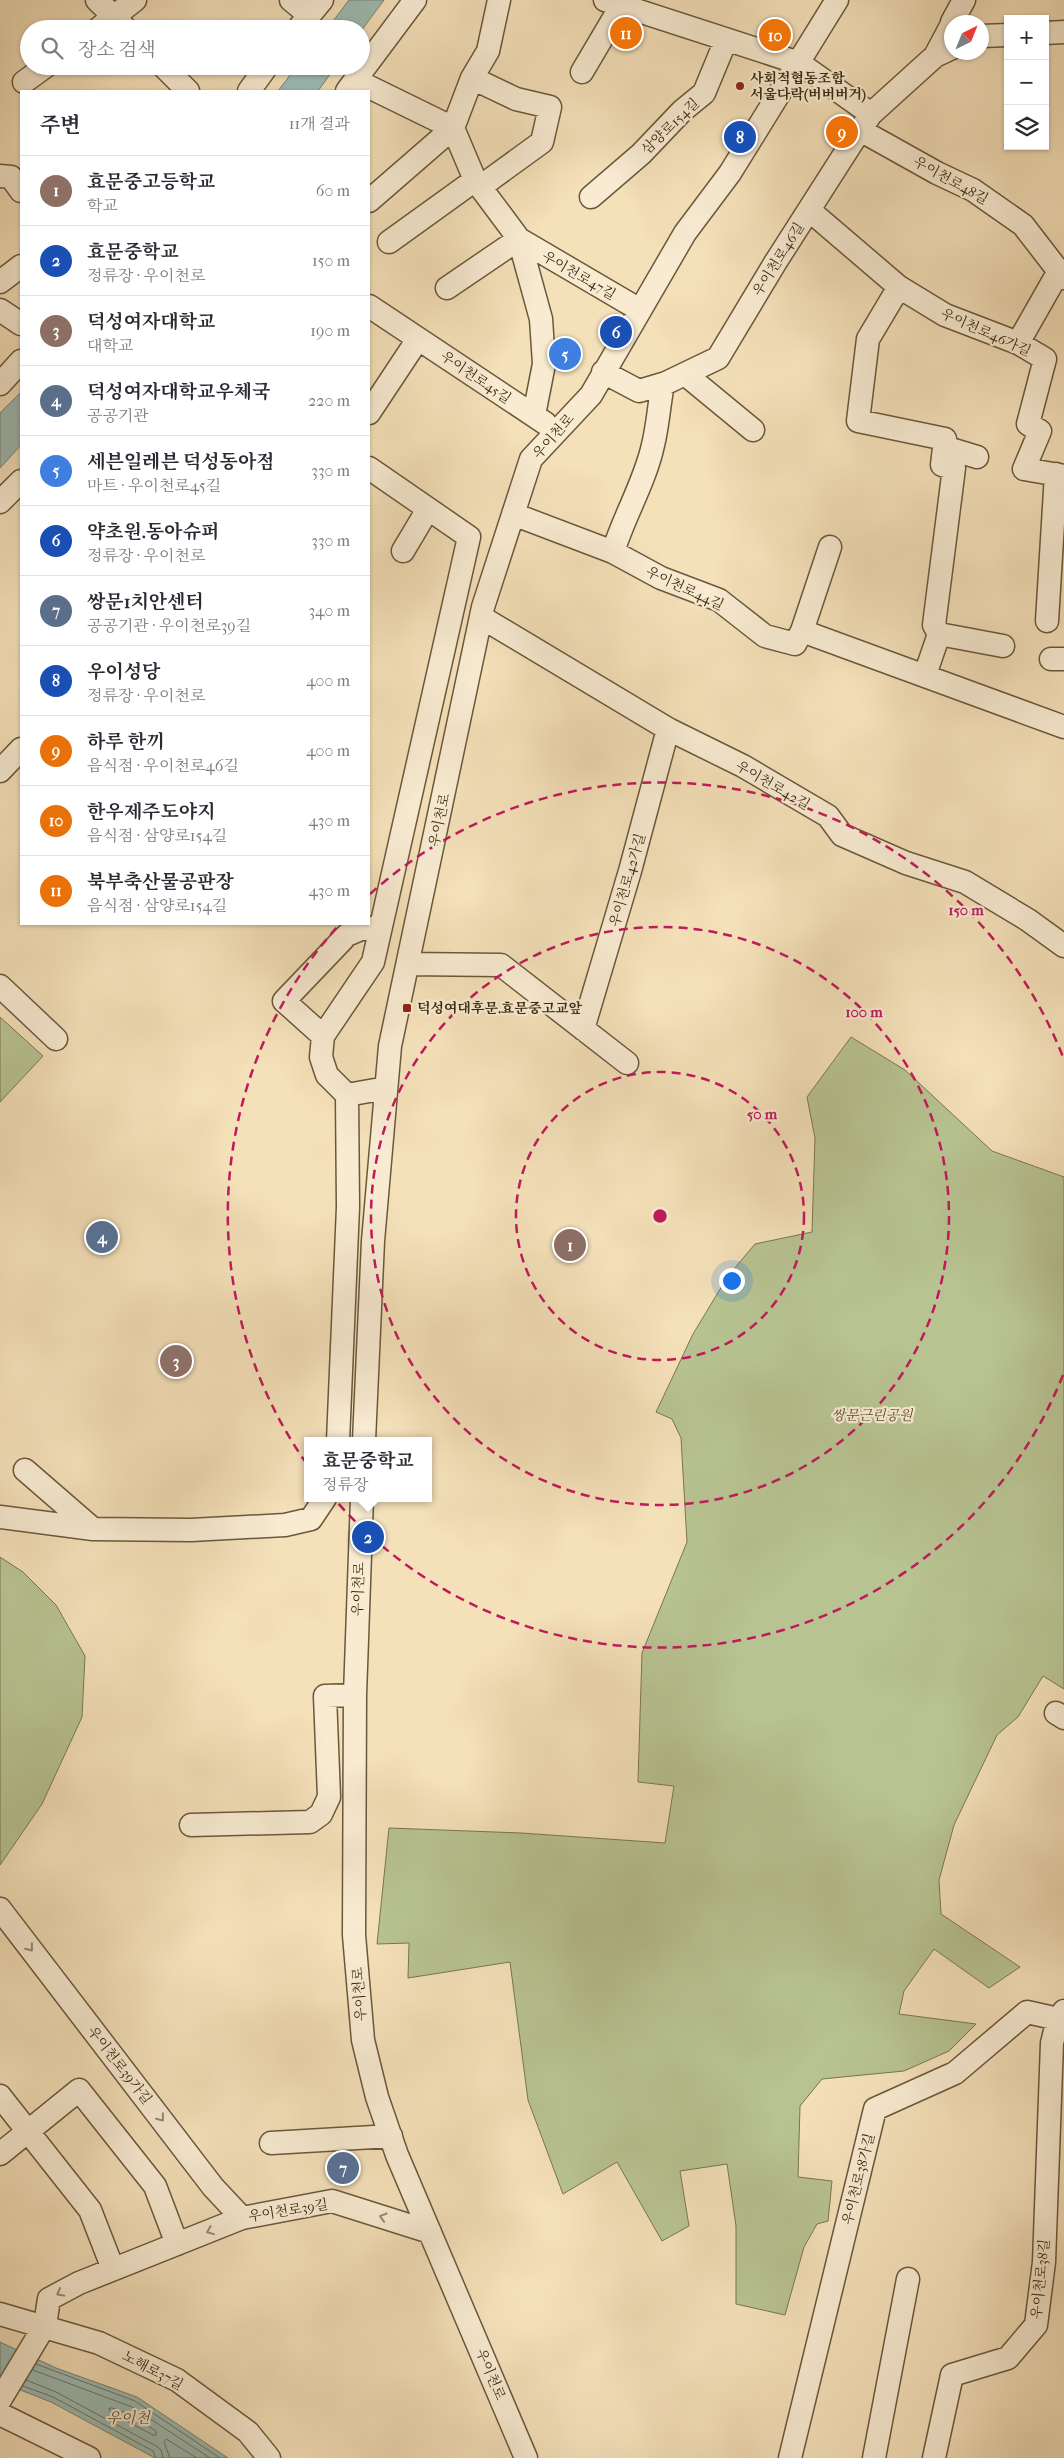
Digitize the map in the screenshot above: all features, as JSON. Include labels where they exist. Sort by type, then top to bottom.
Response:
[{"type":"street","points":[[97,0],[110,20]]},
{"type":"street","points":[[117,20],[134,0]]},
{"type":"street","points":[[291,0],[310,15]]},
{"type":"street","points":[[370,60],[414,0]]},
{"type":"street","points":[[370,200],[453,128],[472,78],[488,51],[499,0]]},
{"type":"street","name":"우이천로","points":[[364,1437],[373,1241],[390,1046],[481,617],[532,459],[556,430],[590,395],[685,234],[730,172],[799,63],[836,0]]},
{"type":"street","points":[[956,15],[964,0]]},
{"type":"street","points":[[582,72],[613,3],[799,63]]},
{"type":"street","points":[[1049,33],[1064,32]]},
{"type":"street","points":[[989,35],[1004,34]]},
{"type":"street","name":"삼양로154길","points":[[591,197],[641,154],[682,111],[704,93],[726,40]]},
{"type":"street","points":[[866,122],[943,52]]},
{"type":"street","name":"우이천로48길","points":[[799,63],[866,122],[937,173],[974,190],[1023,225],[1062,275]]},
{"type":"street","points":[[24,82],[34,75]]},
{"type":"street","points":[[172,75],[187,90]]},
{"type":"street","points":[[250,90],[261,75]]},
{"type":"street","points":[[351,86],[359,75]]},
{"type":"street","points":[[389,242],[542,142],[550,107],[516,99],[472,78]]},
{"type":"street","points":[[370,94],[453,128]]},
{"type":"street","name":"우이천로46길","points":[[603,372],[639,391],[662,384],[718,358],[809,210],[866,122]]},
{"type":"street","name":"우이천로47길","points":[[453,128],[477,183],[519,239],[640,310]]},
{"type":"street","points":[[0,176],[10,177],[20,190]]},
{"type":"street","name":"우이천로46가길","points":[[809,210],[899,287],[945,315],[1018,343],[1045,359],[1028,424],[1040,431],[1024,469],[1060,475],[1047,621]]},
{"type":"street","points":[[447,288],[519,239],[541,319],[544,364],[534,416]]},
{"type":"street","points":[[0,282],[20,267]]},
{"type":"street","points":[[1018,343],[1062,275]]},
{"type":"street","points":[[899,287],[868,339],[858,421],[945,439],[942,465],[954,468],[934,625],[940,634],[1004,646]]},
{"type":"street","name":"우이천로45길","points":[[370,307],[556,430]]},
{"type":"street","points":[[0,310],[20,323]]},
{"type":"street","points":[[370,412],[418,339]]},
{"type":"street","points":[[0,384],[20,362]]},
{"type":"street","points":[[685,374],[753,430]]},
{"type":"street","points":[[614,552],[653,445],[662,384]]},
{"type":"street","points":[[944,447],[977,457]]},
{"type":"street","points":[[338,1437],[348,1207],[348,1095],[327,1075],[321,1057],[323,1036],[372,962],[469,537],[370,469]]},
{"type":"street","points":[[0,502],[20,482]]},
{"type":"street","points":[[403,551],[428,508]]},
{"type":"street","name":"우이천로44길","points":[[514,514],[614,552],[661,578],[719,600],[765,636],[795,644],[802,631]]},
{"type":"street","points":[[830,547],[802,631],[1064,727]]},
{"type":"street","name":"우이천로42길","points":[[481,617],[668,729],[743,766],[828,816],[842,835],[906,862],[965,882],[1028,920],[1064,946]]},
{"type":"street","points":[[925,675],[940,634]]},
{"type":"street","name":"우이천로42가길","points":[[583,1029],[630,871],[668,729]]},
{"type":"street","points":[[0,771],[20,750]]},
{"type":"street","points":[[323,1036],[284,1001],[347,935],[361,929],[380,927]]},
{"type":"street","points":[[408,964],[500,965],[627,1063]]},
{"type":"street","points":[[0,986],[56,1039]]},
{"type":"street","points":[[348,1095],[386,1088]]},
{"type":"street","points":[[25,1470],[92,1529]]},
{"type":"street","points":[[0,1517],[92,1529],[191,1530],[285,1526],[311,1519],[323,1502]]},
{"type":"street","name":"우이천로","points":[[362,1502],[356,1695],[354,1935],[363,2040],[377,2097],[391,2136],[526,2458]]},
{"type":"street","points":[[191,1825],[310,1822],[321,1814],[329,1797],[325,1696],[356,1695]]},
{"type":"street","name":"우이천로39가길","points":[[0,1909],[214,2187],[242,2218]]},
{"type":"street","name":"우이천로38가길","points":[[790,2458],[875,2109],[955,2073],[1027,2012],[1061,2015]]},
{"type":"street","name":"우이천로38길","points":[[934,2458],[952,2375],[1008,2358],[1036,2325],[1044,2262],[1052,2043],[1061,2015]]},
{"type":"street","points":[[1052,2043],[1064,2083]]},
{"type":"street","points":[[0,2154],[79,2090],[155,2186],[177,2244]]},
{"type":"street","points":[[0,2096],[90,2210],[113,2269]]},
{"type":"street","points":[[271,2143],[391,2136]]},
{"type":"street","name":"우이천로39길","points":[[45,2325],[49,2299],[79,2283],[242,2218],[332,2201],[430,2232]]},
{"type":"street","points":[[874,2458],[908,2279]]},
{"type":"street","points":[[0,2314],[45,2325],[0,2400]]},
{"type":"street","name":"노해로37길","points":[[45,2325],[99,2342],[177,2380],[248,2432],[268,2458]]},
{"type":"street","points":[[0,2414],[89,2458]]},
{"type":"green space","points":[[0,1017],[43,1056],[0,1102]]},
{"type":"green space","name":"쌍문근린공원","points":[[851,1037],[905,1070],[992,1151],[1064,1177],[1064,1689],[1043,1676],[1018,1717],[997,1735],[954,1825],[939,1880],[941,1914],[1020,1967],[989,1988],[934,1949],[904,1991],[899,2014],[976,2024],[949,2051],[904,2071],[822,2079],[800,2106],[798,2177],[832,2181],[828,2221],[817,2224],[804,2247],[785,2315],[736,2304],[736,2226],[727,2164],[680,2171],[689,2226],[662,2241],[617,2162],[563,2194],[528,2100],[510,1962],[408,1978],[409,1943],[377,1944],[389,1828],[521,1833],[665,1843],[674,1786],[638,1782],[642,1653],[687,1542],[681,1438],[672,1419],[656,1412],[693,1334],[728,1276],[755,1244],[812,1232],[815,1138],[807,1097]]},
{"type":"green space","points":[[0,1557],[23,1572],[56,1605],[85,1656],[82,1717],[42,1804],[0,1865]]},
{"type":"water","points":[[349,0],[384,0],[369,20],[334,20]]},
{"type":"water","points":[[290,75],[330,75],[319,90],[279,90]]},
{"type":"water","points":[[20,393],[20,446],[0,468],[0,413]]},
{"type":"water","name":"우이천","points":[[0,2342],[56,2368],[137,2397],[228,2458],[155,2458],[51,2402],[0,2382]]},
{"type":"place","name":"북부축산물공판장","points":[[626,33]]},
{"type":"place","name":"한우제주도야지","points":[[775,35]]},
{"type":"place","name":"사회적협동조합 서울다락(버버버거)","points":[[740,86]]},
{"type":"place","name":"하루 한끼","points":[[842,132]]},
{"type":"place","name":"우이성당","points":[[740,137]]},
{"type":"place","name":"약초원.동아슈퍼","points":[[616,332]]},
{"type":"place","name":"세븐일레븐 덕성동아점","points":[[565,354]]},
{"type":"place","name":"덕성여대후문.효문중고교앞","points":[[407,1008]]},
{"type":"place","name":"덕성여자대학교우체국","points":[[102,1237]]},
{"type":"place","name":"효문중고등학교","points":[[570,1245]]},
{"type":"place","name":"덕성여자대학교","points":[[176,1361]]},
{"type":"place","name":"효문중학교","points":[[368,1537]]},
{"type":"place","name":"쌍문1치안센터","points":[[343,2168]]}]
